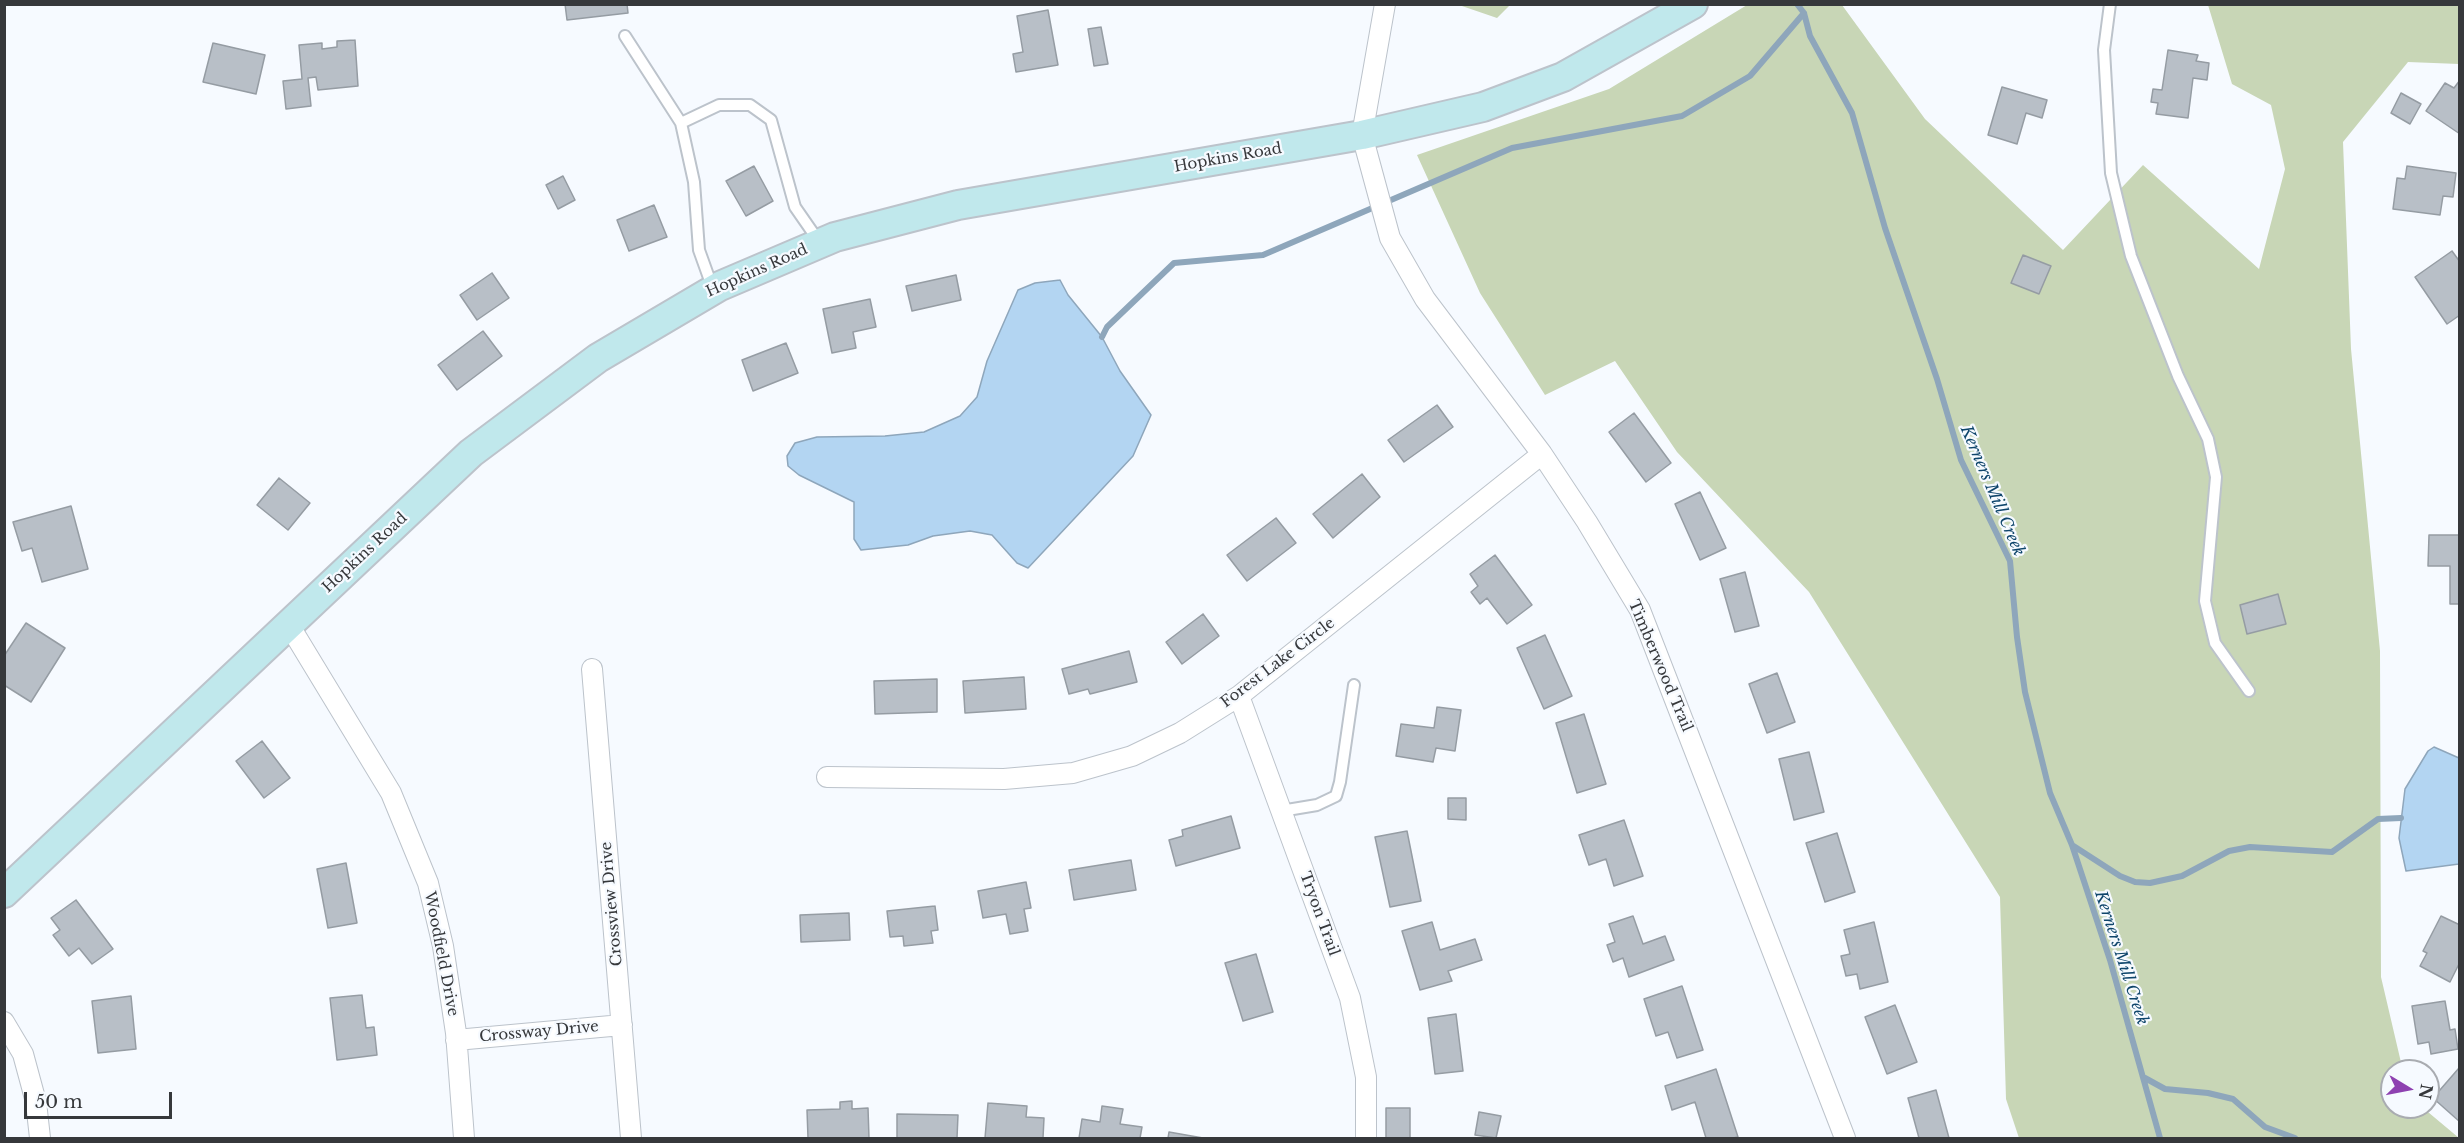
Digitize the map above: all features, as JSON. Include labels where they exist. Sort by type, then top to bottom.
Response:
[{"type":"main road","name":"Hopkins Road","points":[[4,893],[471,453],[598,358],[714,290],[835,237],[958,205],[1362,135],[1483,107],[1563,77],[1694,4]]},
{"type":"street","points":[[1362,135],[1385,4]]},
{"type":"street","name":"Timberwood Trail","points":[[1362,135],[1390,238],[1425,299],[1542,454],[1587,522],[1640,610],[1845,1138]]},
{"type":"street","name":"Forest Lake Circle","points":[[827,777],[1004,779],[1073,773],[1132,756],[1180,733],[1239,696],[1542,454]]},
{"type":"street","name":"Woodfield Drive","points":[[289,625],[391,793],[428,883],[442,946],[456,1040],[464,1138]]},
{"type":"street","name":"Crossview Drive","points":[[592,669],[631,1138]]},
{"type":"street","name":"Tryon Trail","points":[[1239,696],[1350,998],[1366,1077],[1366,1138]]},
{"type":"street","points":[[4,1022],[22,1054],[36,1102],[40,1138]]},
{"type":"street","name":"Crossway Drive","points":[[456,1040],[622,1025]]},
{"type":"lane","points":[[2110,4],[2104,50],[2111,172],[2131,256],[2178,376],[2208,439],[2216,477],[2205,601],[2215,643],[2249,691]]},
{"type":"lane","points":[[625,36],[681,123],[694,182],[699,250],[714,290]]},
{"type":"lane","points":[[681,123],[719,105],[750,105],[771,120],[795,207],[820,243]]},
{"type":"lane","points":[[1281,812],[1317,805],[1336,796],[1354,685]]},
{"type":"green space","points":[[1510,4],[1497,18],[1459,5]]},
{"type":"green space","points":[[1747,5],[1842,5],[1925,119],[2063,250],[2143,165],[2259,269],[2285,169],[2271,105],[2232,84],[2208,5],[2459,5],[2459,64],[2408,62],[2343,142],[2351,349],[2380,651],[2381,977],[2400,1059],[2380,1059],[2380,1119],[2436,1119],[2459,1138],[2019,1138],[2006,1099],[2000,897],[1809,592],[1677,452],[1615,361],[1545,395],[1480,293],[1417,155],[1609,89]]},
{"type":"water","points":[[1060,280],[1068,295],[1102,337],[1120,371],[1151,415],[1133,456],[1028,568],[1017,563],[992,535],[970,531],[933,536],[908,545],[861,550],[854,539],[854,502],[799,475],[788,466],[787,456],[795,443],[817,437],[885,436],[924,432],[960,416],[977,397],[987,361],[1018,290],[1035,283]]},
{"type":"water","points":[[2434,747],[2459,758],[2459,864],[2406,871],[2399,838],[2405,789],[2428,751]]},
{"type":"building","points":[[565,4],[627,4],[628,13],[567,20]]},
{"type":"building","points":[[1048,10],[1058,65],[1016,72],[1013,54],[1023,52],[1017,16]]},
{"type":"building","points":[[1101,27],[1108,64],[1094,66],[1088,29]]},
{"type":"building","points":[[355,40],[358,86],[318,90],[316,77],[308,78],[311,106],[286,109],[283,81],[302,79],[299,45],[322,43],[322,49],[337,47],[337,41]]},
{"type":"building","points":[[213,43],[265,55],[256,94],[203,82]]},
{"type":"building","points":[[2168,50],[2198,55],[2196,61],[2209,63],[2207,80],[2193,78],[2188,118],[2156,114],[2158,103],[2151,102],[2153,89],[2162,90]]},
{"type":"building","points":[[2460,80],[2460,134],[2426,111],[2445,83],[2454,88]]},
{"type":"building","points":[[2002,87],[2047,100],[2042,118],[2026,113],[2017,144],[1988,135]]},
{"type":"building","points":[[2401,93],[2421,104],[2410,124],[2391,113]]},
{"type":"building","points":[[754,166],[773,201],[746,216],[726,181]]},
{"type":"building","points":[[2407,166],[2456,173],[2453,197],[2443,196],[2440,215],[2393,209],[2397,178],[2405,179]]},
{"type":"building","points":[[563,176],[575,200],[558,209],[546,185]]},
{"type":"building","points":[[654,205],[667,237],[629,251],[617,220]]},
{"type":"building","points":[[2452,251],[2460,262],[2460,315],[2447,324],[2415,277]]},
{"type":"building","points":[[2023,255],[2051,266],[2039,294],[2011,283]]},
{"type":"building","points":[[492,273],[509,298],[477,320],[460,295]]},
{"type":"building","points":[[956,275],[961,300],[912,311],[906,286]]},
{"type":"building","points":[[870,299],[876,327],[853,332],[856,348],[832,353],[823,309]]},
{"type":"building","points":[[483,331],[502,356],[457,390],[438,365]]},
{"type":"building","points":[[786,343],[798,373],[753,391],[742,360]]},
{"type":"building","points":[[1437,405],[1453,427],[1404,462],[1388,440]]},
{"type":"building","points":[[1634,413],[1671,463],[1646,482],[1609,432]]},
{"type":"building","points":[[1362,474],[1380,497],[1333,538],[1313,514]]},
{"type":"building","points":[[279,478],[310,503],[288,530],[257,505]]},
{"type":"building","points":[[1700,492],[1726,548],[1700,560],[1675,504]]},
{"type":"building","points":[[71,506],[88,569],[42,582],[32,548],[22,551],[13,522]]},
{"type":"building","points":[[1276,518],[1296,543],[1247,581],[1227,555]]},
{"type":"building","points":[[2429,535],[2460,535],[2460,604],[2450,604],[2450,566],[2428,566]]},
{"type":"building","points":[[1495,555],[1532,605],[1507,624],[1487,598],[1480,604],[1471,592],[1478,586],[1470,574]]},
{"type":"building","points":[[1745,572],[1759,626],[1735,632],[1720,579]]},
{"type":"building","points":[[2278,594],[2286,624],[2247,634],[2240,605]]},
{"type":"building","points":[[1203,614],[1219,636],[1182,664],[1166,642]]},
{"type":"building","points":[[26,623],[65,648],[31,702],[4,685],[4,656]]},
{"type":"building","points":[[1545,635],[1572,696],[1544,709],[1517,648]]},
{"type":"building","points":[[1129,651],[1137,682],[1090,694],[1088,689],[1069,694],[1062,669]]},
{"type":"building","points":[[1777,673],[1795,722],[1767,733],[1749,684]]},
{"type":"building","points":[[1024,677],[1026,709],[965,713],[963,681]]},
{"type":"building","points":[[937,679],[937,712],[875,714],[874,681]]},
{"type":"building","points":[[1437,707],[1461,710],[1455,751],[1436,748],[1433,762],[1396,756],[1401,724],[1434,728]]},
{"type":"building","points":[[1584,714],[1606,784],[1577,793],[1556,723]]},
{"type":"building","points":[[262,741],[290,778],[264,798],[236,761]]},
{"type":"building","points":[[1809,752],[1824,812],[1794,820],[1779,759]]},
{"type":"building","points":[[1448,798],[1466,798],[1466,820],[1448,819]]},
{"type":"building","points":[[1231,816],[1240,848],[1176,866],[1169,840],[1183,836],[1182,830]]},
{"type":"building","points":[[1624,820],[1643,876],[1614,886],[1606,859],[1589,865],[1579,835]]},
{"type":"building","points":[[1407,831],[1421,901],[1390,907],[1375,837]]},
{"type":"building","points":[[1837,833],[1855,892],[1825,902],[1806,843]]},
{"type":"building","points":[[1131,860],[1136,890],[1074,900],[1069,870]]},
{"type":"building","points":[[346,863],[357,923],[328,928],[317,869]]},
{"type":"building","points":[[1026,882],[1031,908],[1024,909],[1028,931],[1010,934],[1006,914],[983,918],[978,891]]},
{"type":"building","points":[[76,900],[113,949],[92,964],[79,948],[69,956],[53,935],[60,930],[51,918]]},
{"type":"building","points":[[935,906],[938,930],[931,931],[933,943],[904,946],[903,936],[890,937],[887,911]]},
{"type":"building","points":[[849,913],[850,940],[801,942],[800,915]]},
{"type":"building","points":[[1633,916],[1643,944],[1665,936],[1674,960],[1629,977],[1623,958],[1613,962],[1607,945],[1615,942],[1609,924]]},
{"type":"building","points":[[2441,916],[2460,925],[2460,962],[2450,982],[2420,966],[2427,953],[2423,951]]},
{"type":"building","points":[[1432,922],[1440,950],[1475,939],[1482,960],[1448,971],[1452,981],[1420,990],[1402,931]]},
{"type":"building","points":[[1874,922],[1888,982],[1860,989],[1857,974],[1846,976],[1841,956],[1850,954],[1844,930]]},
{"type":"building","points":[[1256,954],[1273,1012],[1243,1021],[1225,963]]},
{"type":"building","points":[[1682,986],[1703,1050],[1677,1058],[1668,1032],[1656,1036],[1644,999]]},
{"type":"building","points":[[362,995],[366,1028],[374,1027],[377,1055],[337,1060],[330,998]]},
{"type":"building","points":[[131,996],[136,1049],[98,1053],[92,1001]]},
{"type":"building","points":[[2445,1001],[2450,1030],[2455,1029],[2458,1049],[2431,1054],[2429,1042],[2418,1044],[2412,1006]]},
{"type":"building","points":[[1895,1005],[1917,1062],[1887,1074],[1865,1017]]},
{"type":"building","points":[[1456,1014],[1463,1071],[1435,1074],[1428,1018]]},
{"type":"building","points":[[2459,1068],[2460,1122],[2440,1104],[2440,1090]]},
{"type":"building","points":[[1716,1069],[1738,1137],[1706,1138],[1695,1102],[1672,1110],[1665,1086]]},
{"type":"building","points":[[1936,1090],[1949,1138],[1919,1138],[1908,1098]]},
{"type":"building","points":[[852,1101],[852,1109],[868,1108],[869,1138],[808,1138],[807,1110],[840,1109],[840,1102]]},
{"type":"building","points":[[988,1103],[1027,1106],[1026,1117],[1044,1118],[1043,1138],[985,1138]]},
{"type":"building","points":[[1102,1106],[1123,1109],[1120,1124],[1142,1127],[1140,1138],[1079,1138],[1082,1119],[1100,1122]]},
{"type":"building","points":[[1386,1108],[1410,1108],[1410,1138],[1386,1138]]},
{"type":"building","points":[[1479,1112],[1501,1116],[1496,1138],[1475,1135]]},
{"type":"building","points":[[897,1114],[958,1115],[957,1138],[897,1138]]},
{"type":"building","points":[[1169,1132],[1203,1138],[1168,1138]]},
{"type":"waterway","name":"Kerners Mill Creek","points":[[1797,4],[1804,13],[1810,36],[1852,113],[1885,228],[1937,379],[1961,460],[2010,561],[2025,692],[2050,793],[2072,845],[2110,960],[2160,1138]]},
{"type":"waterway","points":[[1102,337],[1107,327],[1174,263],[1263,255],[1512,148],[1682,116],[1750,76],[1804,13]]},
{"type":"waterway","points":[[2072,845],[2120,876],[2135,882],[2150,883],[2182,876],[2229,851],[2250,847],[2332,852],[2378,819],[2401,818]]},
{"type":"waterway","points":[[2145,1078],[2165,1089],[2208,1093],[2233,1099],[2265,1127],[2295,1138]]}]
